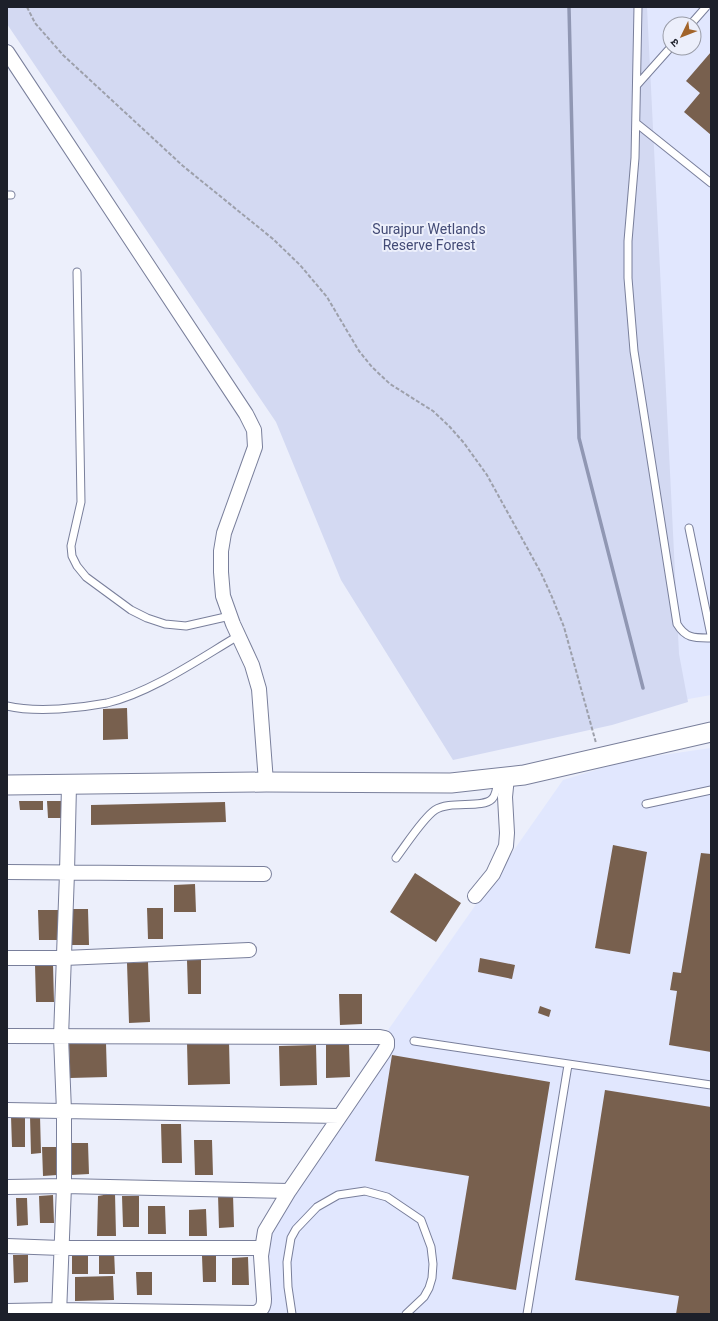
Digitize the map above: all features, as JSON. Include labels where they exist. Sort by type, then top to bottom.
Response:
[{"type":"main road","points":[[7,785],[266,782],[451,783],[524,775],[711,732]]},
{"type":"street","points":[[7,52],[242,408],[254,430],[255,447],[224,533],[221,551],[221,572],[223,596],[238,636],[252,666],[259,689],[266,782]]},
{"type":"street","points":[[475,896],[493,874],[506,846],[507,833],[505,797],[502,778]]},
{"type":"street","points":[[59,1312],[64,1186],[64,1111],[61,1037],[69,785]]},
{"type":"street","points":[[7,872],[264,874]]},
{"type":"street","points":[[7,958],[64,958],[249,950]]},
{"type":"street","points":[[7,1036],[380,1037],[385,1038],[387,1041],[387,1046],[383,1053],[289,1191],[265,1231],[262,1248],[264,1306],[260,1311],[255,1313],[7,1311]]},
{"type":"street","points":[[7,1110],[339,1116]]},
{"type":"street","points":[[7,1187],[64,1186],[289,1191]]},
{"type":"street","points":[[7,1246],[61,1248],[262,1248]]},
{"type":"lane","points":[[638,7],[635,158],[628,241],[628,278],[634,351],[677,624],[686,635],[694,638],[711,637],[689,528]]},
{"type":"lane","points":[[698,16],[706,7]]},
{"type":"lane","points":[[637,85],[663,56]]},
{"type":"lane","points":[[636,123],[711,184]]},
{"type":"lane","points":[[77,272],[81,502],[71,546],[72,556],[77,566],[86,577],[130,610],[147,618],[165,624],[186,626],[230,616]]},
{"type":"lane","points":[[7,706],[21,709],[78,708],[108,702],[136,693],[154,685],[238,636]]},
{"type":"lane","points":[[396,858],[436,809],[446,805],[487,802],[493,798],[502,778]]},
{"type":"lane","points":[[646,804],[711,790]]},
{"type":"lane","points":[[414,1041],[711,1085]]},
{"type":"lane","points":[[527,1314],[568,1064]]},
{"type":"lane","points":[[292,1314],[288,1287],[287,1262],[291,1238],[296,1229],[317,1207],[332,1198],[338,1195],[365,1191],[387,1197],[421,1220],[432,1247],[432,1278],[429,1288],[424,1297],[406,1314]]},
{"type":"path","points":[[27,7],[36,23],[63,55],[183,166],[273,239],[300,265],[327,297],[359,350],[372,367],[390,384],[433,412],[449,426],[464,443],[487,475],[541,573],[552,597],[564,627],[600,758]]},
{"type":"shaded area","points":[[631,7],[711,7],[711,695],[666,703]]},
{"type":"shaded area","points":[[711,748],[711,1314],[269,1314],[262,1221],[379,1043],[563,780],[628,760]]},
{"type":"green space","name":"Surajpur Wetlands Reserve Forest","points":[[7,7],[647,7],[679,654],[688,702],[612,725],[453,760],[341,580],[276,422],[7,24]]},
{"type":"building","points":[[711,52],[711,135],[684,112],[700,93],[686,81]]},
{"type":"building","points":[[127,708],[128,739],[103,740],[103,709]]},
{"type":"building","points":[[19,801],[43,801],[43,810],[20,810]]},
{"type":"building","points":[[47,801],[61,801],[61,818],[48,818]]},
{"type":"building","points":[[225,802],[226,822],[91,825],[91,805]]},
{"type":"building","points":[[613,845],[647,852],[630,954],[595,948]]},
{"type":"building","points":[[701,853],[711,854],[711,1052],[669,1045],[677,991],[670,990],[673,972],[681,973]]},
{"type":"building","points":[[415,873],[461,903],[436,942],[390,912]]},
{"type":"building","points":[[195,884],[196,912],[174,912],[174,885]]},
{"type":"building","points":[[147,908],[163,908],[163,939],[148,939]]},
{"type":"building","points":[[71,909],[88,909],[89,945],[72,945]]},
{"type":"building","points":[[38,910],[59,910],[59,940],[39,940]]},
{"type":"building","points":[[480,958],[515,965],[512,979],[478,972]]},
{"type":"building","points":[[201,959],[201,994],[188,994],[187,960]]},
{"type":"building","points":[[148,962],[150,1022],[129,1023],[127,963]]},
{"type":"building","points":[[53,964],[54,1002],[36,1002],[35,965]]},
{"type":"building","points":[[339,994],[362,994],[362,1024],[340,1025]]},
{"type":"building","points":[[540,1006],[551,1010],[549,1017],[538,1013]]},
{"type":"building","points":[[229,1041],[230,1084],[188,1085],[187,1042]]},
{"type":"building","points":[[69,1043],[106,1043],[107,1077],[70,1078]]},
{"type":"building","points":[[349,1044],[350,1077],[326,1078],[326,1045]]},
{"type":"building","points":[[316,1045],[317,1085],[280,1086],[279,1046]]},
{"type":"building","points":[[392,1055],[550,1082],[516,1290],[452,1279],[469,1176],[375,1161]]},
{"type":"building","points":[[605,1090],[711,1107],[711,1314],[676,1314],[679,1296],[575,1280]]},
{"type":"building","points":[[25,1115],[25,1147],[12,1147],[11,1116]]},
{"type":"building","points":[[30,1116],[40,1116],[41,1153],[31,1154]]},
{"type":"building","points":[[161,1124],[181,1124],[182,1163],[162,1163]]},
{"type":"building","points":[[194,1140],[212,1140],[213,1175],[195,1175]]},
{"type":"building","points":[[70,1143],[88,1143],[89,1174],[71,1175]]},
{"type":"building","points":[[42,1147],[56,1147],[57,1175],[43,1176]]},
{"type":"building","points":[[115,1193],[116,1236],[97,1236],[98,1196]]},
{"type":"building","points":[[53,1195],[54,1223],[40,1223],[39,1196]]},
{"type":"building","points":[[218,1195],[233,1195],[234,1227],[219,1228]]},
{"type":"building","points":[[122,1196],[139,1196],[139,1227],[123,1227]]},
{"type":"building","points":[[16,1198],[27,1198],[28,1225],[17,1226]]},
{"type":"building","points":[[148,1206],[165,1206],[166,1234],[148,1234]]},
{"type":"building","points":[[206,1209],[207,1236],[189,1236],[189,1210]]},
{"type":"building","points":[[72,1250],[88,1250],[88,1274],[72,1274]]},
{"type":"building","points":[[99,1250],[114,1250],[115,1274],[99,1274]]},
{"type":"building","points":[[13,1255],[28,1255],[28,1282],[14,1283]]},
{"type":"building","points":[[202,1256],[216,1256],[216,1282],[203,1282]]},
{"type":"building","points":[[248,1257],[249,1285],[232,1285],[232,1258]]},
{"type":"building","points":[[136,1272],[152,1272],[152,1295],[137,1295]]},
{"type":"building","points":[[113,1276],[114,1300],[75,1301],[75,1277]]},
{"type":"waterway","points":[[569,7],[579,438],[643,688]]}]
